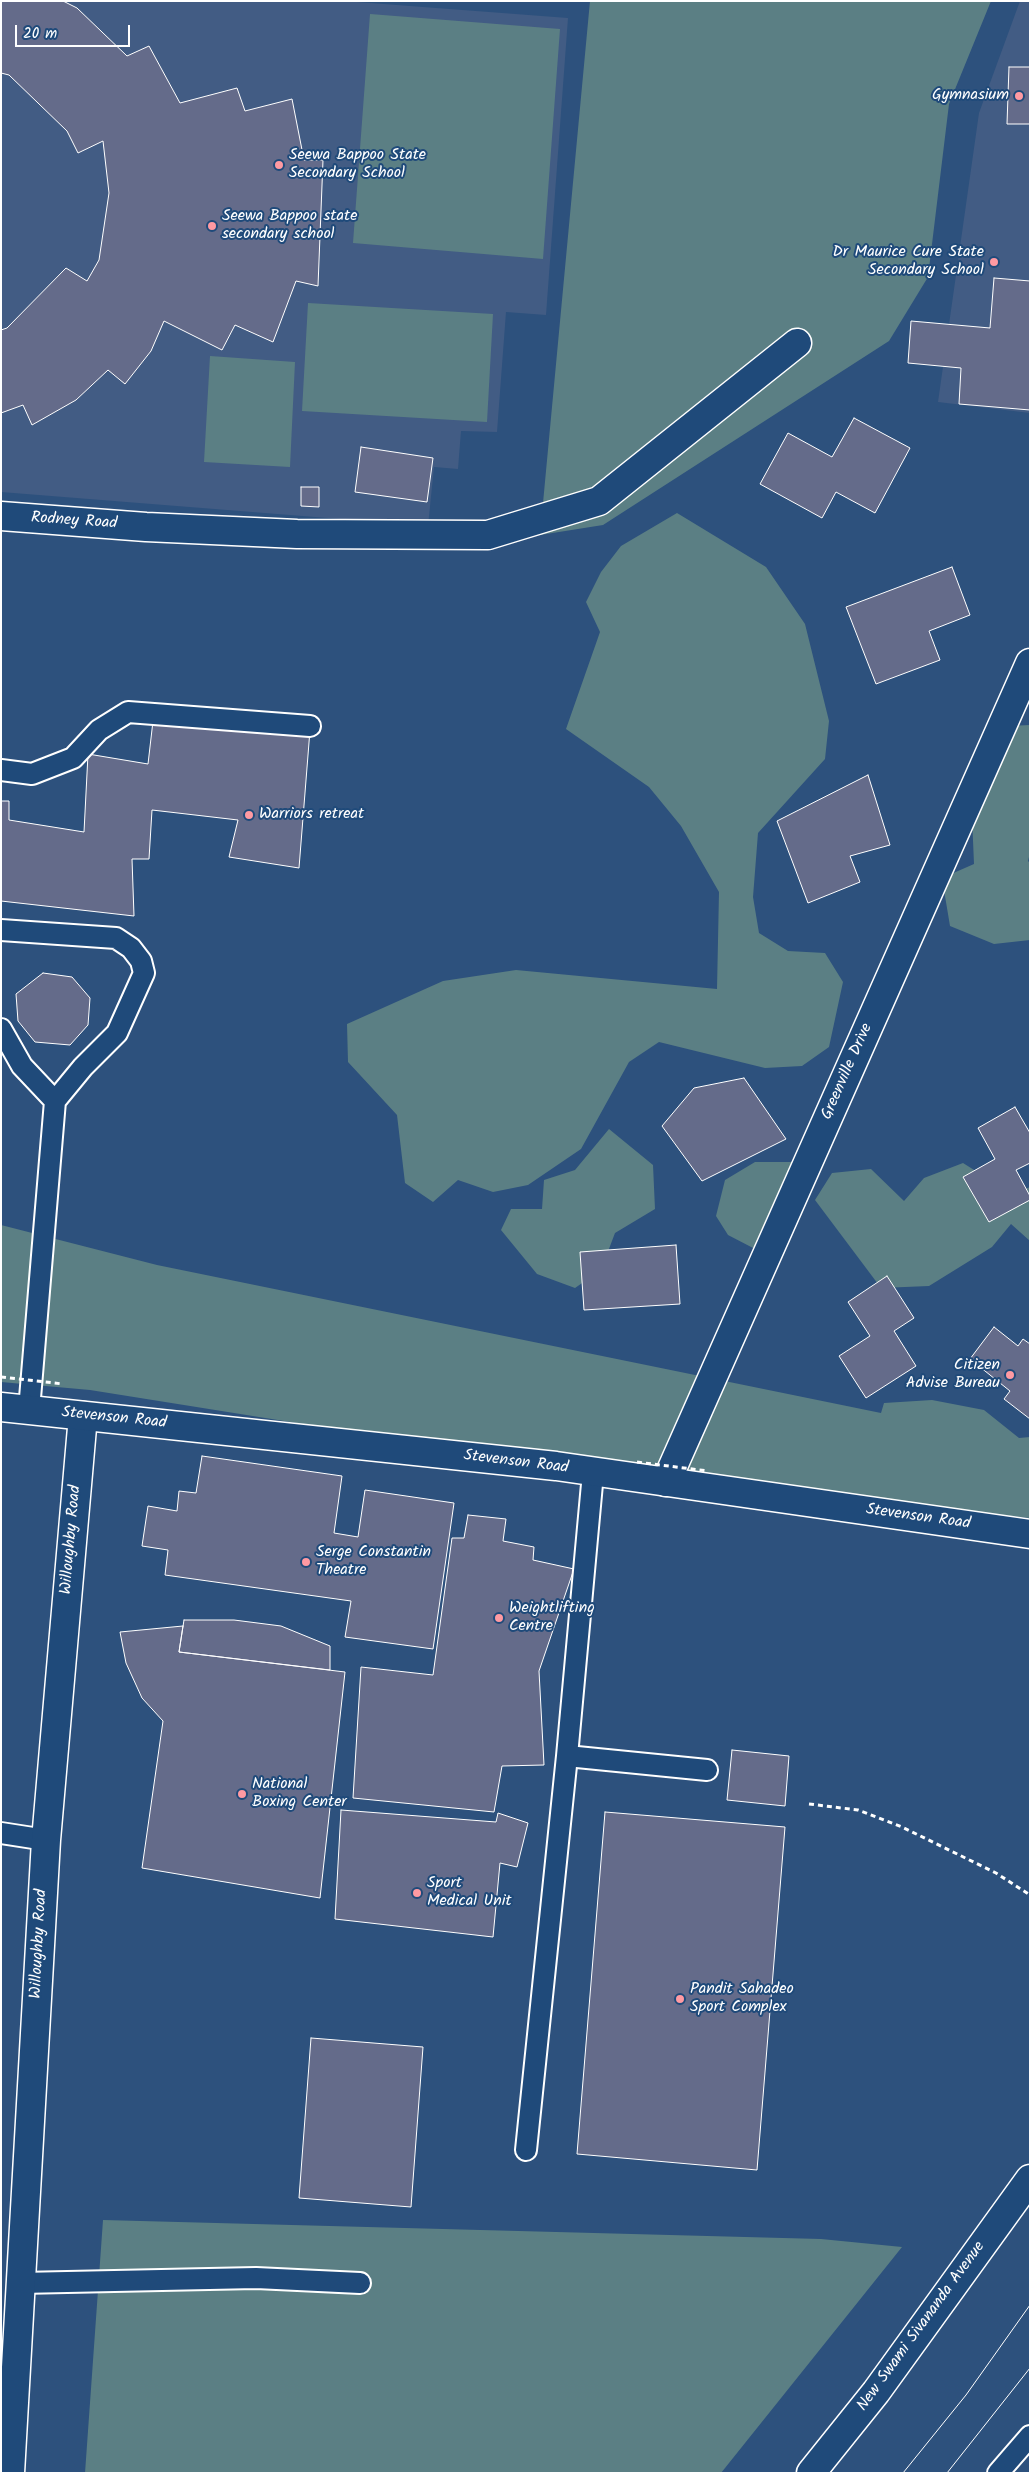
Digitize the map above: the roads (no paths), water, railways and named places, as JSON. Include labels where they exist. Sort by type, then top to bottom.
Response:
[{"type":"street","name":"Rodney Road","points":[[1,516],[146,527],[297,534],[488,535],[599,501],[797,343]]},
{"type":"street","name":"Greenville Drive","points":[[666,1482],[1030,663]]},
{"type":"street","name":"Stevenson Road","points":[[1,1407],[556,1466],[593,1473],[1030,1534]]},
{"type":"street","name":"Willoughby Road","points":[[10,2473],[46,1840],[83,1416]]},
{"type":"street","name":"New Swami Sivananda Avenue","points":[[811,2473],[876,2392],[1030,2179]]},
{"type":"lane","points":[[1,770],[32,774],[73,758],[99,730],[128,712],[310,726]]},
{"type":"lane","points":[[1,930],[116,938],[130,948],[140,961],[144,973],[117,1033],[82,1067],[55,1101],[29,1410]]},
{"type":"lane","points":[[1,1029],[22,1066],[55,1101]]},
{"type":"lane","points":[[526,2150],[567,1756],[593,1473]]},
{"type":"lane","points":[[567,1756],[707,1770]]},
{"type":"lane","points":[[1,1833],[46,1840]]},
{"type":"lane","points":[[20,2283],[256,2278],[360,2283]]},
{"type":"lane","points":[[998,2473],[1030,2436]]},
{"type":"tram line","points":[[903,2473],[966,2395],[1030,2305]]},
{"type":"tram line","points":[[947,2473],[1030,2368]]},
{"type":"place","name":"Gymnasium","points":[[1019,96]]},
{"type":"place","name":"Seewa Bappoo State Secondary School","points":[[279,165]]},
{"type":"place","name":"Seewa Bappoo state secondary school","points":[[212,226]]},
{"type":"place","name":"Dr Maurice Cure State Secondary School","points":[[994,262]]},
{"type":"place","name":"Warriors retreat","points":[[249,815]]},
{"type":"place","name":"Citizen Advise Bureau","points":[[1010,1375]]},
{"type":"place","name":"Serge Constantin Theatre","points":[[306,1562]]},
{"type":"place","name":"Weightlifting Centre","points":[[499,1618]]},
{"type":"place","name":"National Boxing Center","points":[[242,1794]]},
{"type":"place","name":"Sport Medical Unit","points":[[417,1893]]},
{"type":"place","name":"Pandit Sahadeo Sport Complex","points":[[680,1999]]}]
